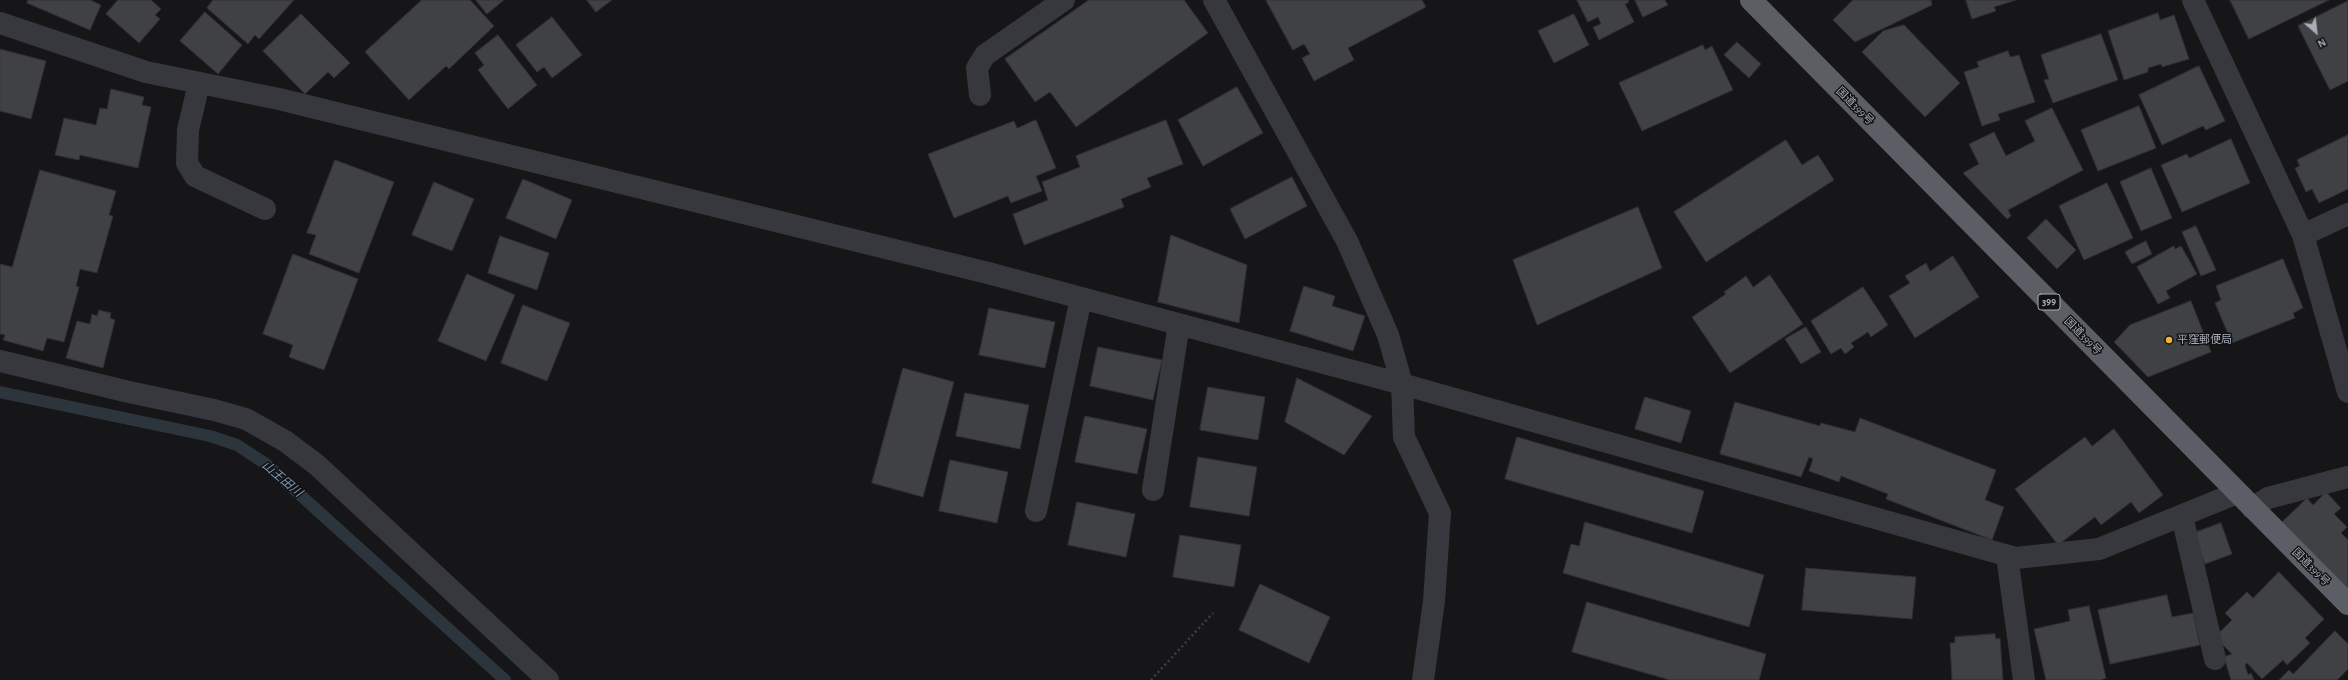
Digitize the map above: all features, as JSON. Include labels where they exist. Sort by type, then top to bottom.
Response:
[{"type":"highway","name":"国道399号","points":[[1751,0],[2244,501],[2348,604]]},
{"type":"street","points":[[980,95],[977,68],[985,55],[1064,0]]},
{"type":"street","points":[[1214,0],[1347,241],[1388,335],[1402,384],[1404,437],[1440,513],[1434,601],[1422,680]]},
{"type":"street","points":[[2193,0],[2303,236],[2348,392]]},
{"type":"street","points":[[0,23],[146,72],[287,101],[988,273],[1402,384],[2016,558],[2099,549],[2182,516],[2244,501],[2268,498],[2348,477]]},
{"type":"street","points":[[198,83],[188,130],[187,163],[195,176],[265,209]]},
{"type":"street","points":[[2303,236],[2348,214]]},
{"type":"street","points":[[1036,511],[1081,298]]},
{"type":"street","points":[[1153,490],[1179,324]]},
{"type":"street","points":[[0,361],[129,392],[214,410],[246,419],[285,441],[317,466],[548,680]]},
{"type":"street","points":[[2182,516],[2215,659]]},
{"type":"street","points":[[2007,556],[2024,680]]},
{"type":"path","points":[[1151,680],[1213,613]]},
{"type":"building","points":[[28,0],[90,0],[101,5],[90,30],[27,3]]},
{"type":"building","points":[[118,0],[151,0],[161,9],[155,15],[160,19],[139,43],[106,14]]},
{"type":"building","points":[[213,0],[294,0],[259,39],[255,35],[248,44],[207,8]]},
{"type":"building","points":[[422,0],[470,0],[494,26],[449,69],[446,66],[409,100],[365,52]]},
{"type":"building","points":[[476,0],[504,0],[487,14]]},
{"type":"building","points":[[587,0],[612,0],[596,12]]},
{"type":"building","points":[[1089,0],[1184,0],[1208,33],[1076,127],[1050,92],[1035,102],[1005,59]]},
{"type":"building","points":[[1266,0],[1422,0],[1426,7],[1348,48],[1354,60],[1314,81],[1302,58],[1310,54],[1304,44],[1293,50]]},
{"type":"building","points":[[1577,0],[1628,0],[1629,2],[1625,4],[1634,22],[1599,40],[1593,27],[1601,24],[1598,17],[1588,22]]},
{"type":"building","points":[[1635,0],[1665,0],[1668,5],[1643,17]]},
{"type":"building","points":[[1853,0],[1931,0],[1932,5],[1855,42],[1833,20]]},
{"type":"building","points":[[1966,0],[2016,0],[1994,7],[1996,11],[1972,19]]},
{"type":"building","points":[[2230,0],[2329,0],[2249,39]]},
{"type":"building","points":[[2348,1],[2348,81],[2330,90],[2298,26]]},
{"type":"building","points":[[205,12],[242,45],[218,74],[180,41]]},
{"type":"building","points":[[2158,13],[2160,20],[2174,15],[2189,59],[2162,67],[2161,64],[2148,68],[2148,72],[2124,80],[2108,31]]},
{"type":"building","points":[[301,14],[350,63],[334,78],[328,72],[305,94],[263,51]]},
{"type":"building","points":[[1574,14],[1589,45],[1554,63],[1538,31]]},
{"type":"building","points":[[552,17],[582,55],[552,78],[544,67],[537,72],[516,45]]},
{"type":"building","points":[[1904,25],[1960,83],[1925,117],[1862,52],[1883,31]]},
{"type":"building","points":[[2101,34],[2118,80],[2053,103],[2044,80],[2049,79],[2041,55]]},
{"type":"building","points":[[498,35],[537,85],[508,109],[478,70],[484,65],[475,53]]},
{"type":"building","points":[[1737,42],[1761,64],[1749,78],[1724,55]]},
{"type":"building","points":[[1703,45],[1705,50],[1712,46],[1733,90],[1642,131],[1619,83]]},
{"type":"building","points":[[0,49],[46,61],[31,119],[0,111]]},
{"type":"building","points":[[2008,51],[2010,57],[2019,55],[2035,102],[1998,114],[2000,120],[1982,126],[1964,72],[1979,67],[1977,62]]},
{"type":"building","points":[[2199,66],[2225,121],[2206,130],[2203,126],[2162,145],[2139,95]]},
{"type":"building","points":[[1237,87],[1263,133],[1203,166],[1178,120]]},
{"type":"building","points":[[111,89],[144,97],[142,105],[151,107],[138,168],[80,155],[79,160],[55,155],[64,118],[96,125],[100,108],[107,109]]},
{"type":"building","points":[[2139,106],[2156,148],[2098,171],[2081,130]]},
{"type":"building","points":[[2052,108],[2083,170],[2008,210],[2011,216],[2007,219],[1963,173],[1979,164],[1969,144],[1994,132],[2006,156],[2035,141],[2025,121]]},
{"type":"building","points":[[1036,120],[1056,168],[1036,176],[1042,191],[1011,203],[1008,196],[954,218],[928,154],[1014,121],[1017,128]]},
{"type":"building","points":[[1166,120],[1183,164],[1147,178],[1151,187],[1121,199],[1124,207],[1024,245],[1013,214],[1048,200],[1042,182],[1080,167],[1076,156]]},
{"type":"building","points":[[2348,135],[2348,189],[2319,203],[2312,189],[2306,192],[2295,168],[2300,166],[2297,160]]},
{"type":"building","points":[[2231,139],[2250,183],[2182,212],[2161,165],[2187,154],[2189,158]]},
{"type":"building","points":[[1786,140],[1802,165],[1818,155],[1834,180],[1706,262],[1674,212]]},
{"type":"building","points":[[335,160],[394,182],[359,273],[309,254],[316,235],[307,233]]},
{"type":"building","points":[[2151,168],[2172,218],[2141,231],[2120,182]]},
{"type":"building","points":[[40,170],[116,191],[109,215],[113,216],[97,273],[80,269],[76,286],[79,287],[64,342],[47,338],[43,351],[3,340],[5,335],[0,334],[0,264],[12,267]]},
{"type":"building","points":[[1292,177],[1307,206],[1245,239],[1230,209]]},
{"type":"building","points":[[523,179],[572,200],[556,239],[506,218]]},
{"type":"building","points":[[434,182],[474,199],[452,251],[412,235]]},
{"type":"building","points":[[2107,183],[2133,238],[2084,260],[2059,206]]},
{"type":"building","points":[[1638,207],[1662,268],[1537,325],[1513,260]]},
{"type":"building","points":[[2046,219],[2076,250],[2057,269],[2027,238]]},
{"type":"building","points":[[2196,226],[2216,270],[2201,276],[2182,232]]},
{"type":"building","points":[[1171,235],[1247,265],[1239,323],[1158,302]]},
{"type":"building","points":[[500,236],[549,253],[537,290],[488,273]]},
{"type":"building","points":[[2146,241],[2152,254],[2132,264],[2125,252]]},
{"type":"building","points":[[2174,246],[2175,249],[2181,246],[2197,274],[2166,291],[2170,298],[2158,304],[2137,267]]},
{"type":"building","points":[[293,254],[358,279],[324,370],[289,357],[293,345],[263,334]]},
{"type":"building","points":[[1953,256],[1979,297],[1915,338],[1889,296],[1910,283],[1905,276],[1926,263],[1930,271]]},
{"type":"building","points":[[2283,259],[2303,308],[2293,313],[2295,318],[2232,343],[2215,303],[2221,300],[2216,286]]},
{"type":"building","points":[[467,274],[515,295],[486,361],[438,341]]},
{"type":"building","points":[[1770,275],[1803,324],[1730,373],[1692,317],[1726,294],[1724,292],[1746,276],[1753,287]]},
{"type":"building","points":[[1304,286],[1335,296],[1332,306],[1365,316],[1353,351],[1290,331]]},
{"type":"building","points":[[1863,287],[1888,325],[1871,337],[1868,332],[1851,343],[1854,347],[1845,354],[1841,348],[1831,354],[1811,321]]},
{"type":"building","points":[[2191,301],[2211,352],[2148,377],[2114,342],[2130,325]]},
{"type":"building","points":[[523,305],[570,323],[547,381],[501,363]]},
{"type":"building","points":[[989,308],[1055,322],[1045,368],[979,355]]},
{"type":"building","points":[[99,310],[111,313],[110,318],[115,320],[103,368],[66,358],[77,321],[90,324],[92,314],[97,316]]},
{"type":"building","points":[[1806,327],[1821,352],[1801,364],[1785,339]]},
{"type":"building","points":[[1098,347],[1162,360],[1153,400],[1090,386]]},
{"type":"building","points":[[903,368],[954,382],[923,497],[872,483]]},
{"type":"building","points":[[1297,378],[1372,416],[1344,455],[1285,422]]},
{"type":"building","points":[[1208,387],[1265,397],[1258,440],[1200,430]]},
{"type":"building","points":[[965,393],[1029,405],[1020,449],[956,436]]},
{"type":"building","points":[[1645,397],[1691,411],[1681,443],[1635,429]]},
{"type":"building","points":[[1735,402],[1820,426],[1821,423],[1855,432],[1860,418],[1996,470],[1985,500],[2004,507],[1992,540],[1886,499],[1888,494],[1841,476],[1839,482],[1809,471],[1813,459],[1809,457],[1801,477],[1720,454]]},
{"type":"building","points":[[1085,416],[1147,429],[1137,474],[1075,462]]},
{"type":"building","points":[[2114,429],[2163,495],[2139,513],[2131,502],[2101,525],[2095,517],[2058,545],[2015,489],[2085,437],[2092,446]]},
{"type":"building","points":[[1517,437],[1704,491],[1692,533],[1505,479]]},
{"type":"building","points":[[1198,457],[1257,467],[1249,516],[1190,507]]},
{"type":"building","points":[[950,460],[1008,472],[997,523],[939,511]]},
{"type":"building","points":[[2326,492],[2341,508],[2334,514],[2347,527],[2341,533],[2348,540],[2348,589],[2282,522],[2307,498],[2313,505]]},
{"type":"building","points":[[1077,502],[1135,514],[1126,557],[1068,545]]},
{"type":"building","points":[[1585,522],[1764,575],[1749,627],[1563,573],[1571,544],[1579,546]]},
{"type":"building","points":[[2221,523],[2232,554],[2205,564],[2194,533]]},
{"type":"building","points":[[1180,535],[1241,545],[1234,587],[1173,577]]},
{"type":"building","points":[[1806,568],[1916,577],[1912,619],[1802,610]]},
{"type":"building","points":[[2279,572],[2324,619],[2305,638],[2310,643],[2287,665],[2283,660],[2262,679],[2247,663],[2245,665],[2248,675],[2251,673],[2254,680],[2231,680],[2224,657],[2232,654],[2215,637],[2232,620],[2225,613],[2247,592],[2253,598]]},
{"type":"building","points":[[1260,584],[1330,617],[1309,663],[1239,630]]},
{"type":"building","points":[[2167,595],[2172,617],[2193,613],[2200,645],[2110,664],[2098,610]]},
{"type":"building","points":[[1587,602],[1766,654],[1759,680],[1670,680],[1572,652]]},
{"type":"building","points":[[2089,606],[2106,678],[2100,680],[2046,680],[2034,629],[2070,621],[2068,610]]},
{"type":"building","points":[[2335,631],[2348,644],[2348,669],[2337,680],[2279,680],[2289,670],[2293,674]]},
{"type":"building","points":[[1995,634],[1996,639],[2000,638],[2003,680],[1952,680],[1950,643],[1955,643],[1955,637]]},
{"type":"waterway","name":"山王田川","points":[[0,392],[210,436],[237,445],[266,464],[505,680]]},
{"type":"place","name":"平窪郵便局","points":[[2169,340]]}]
